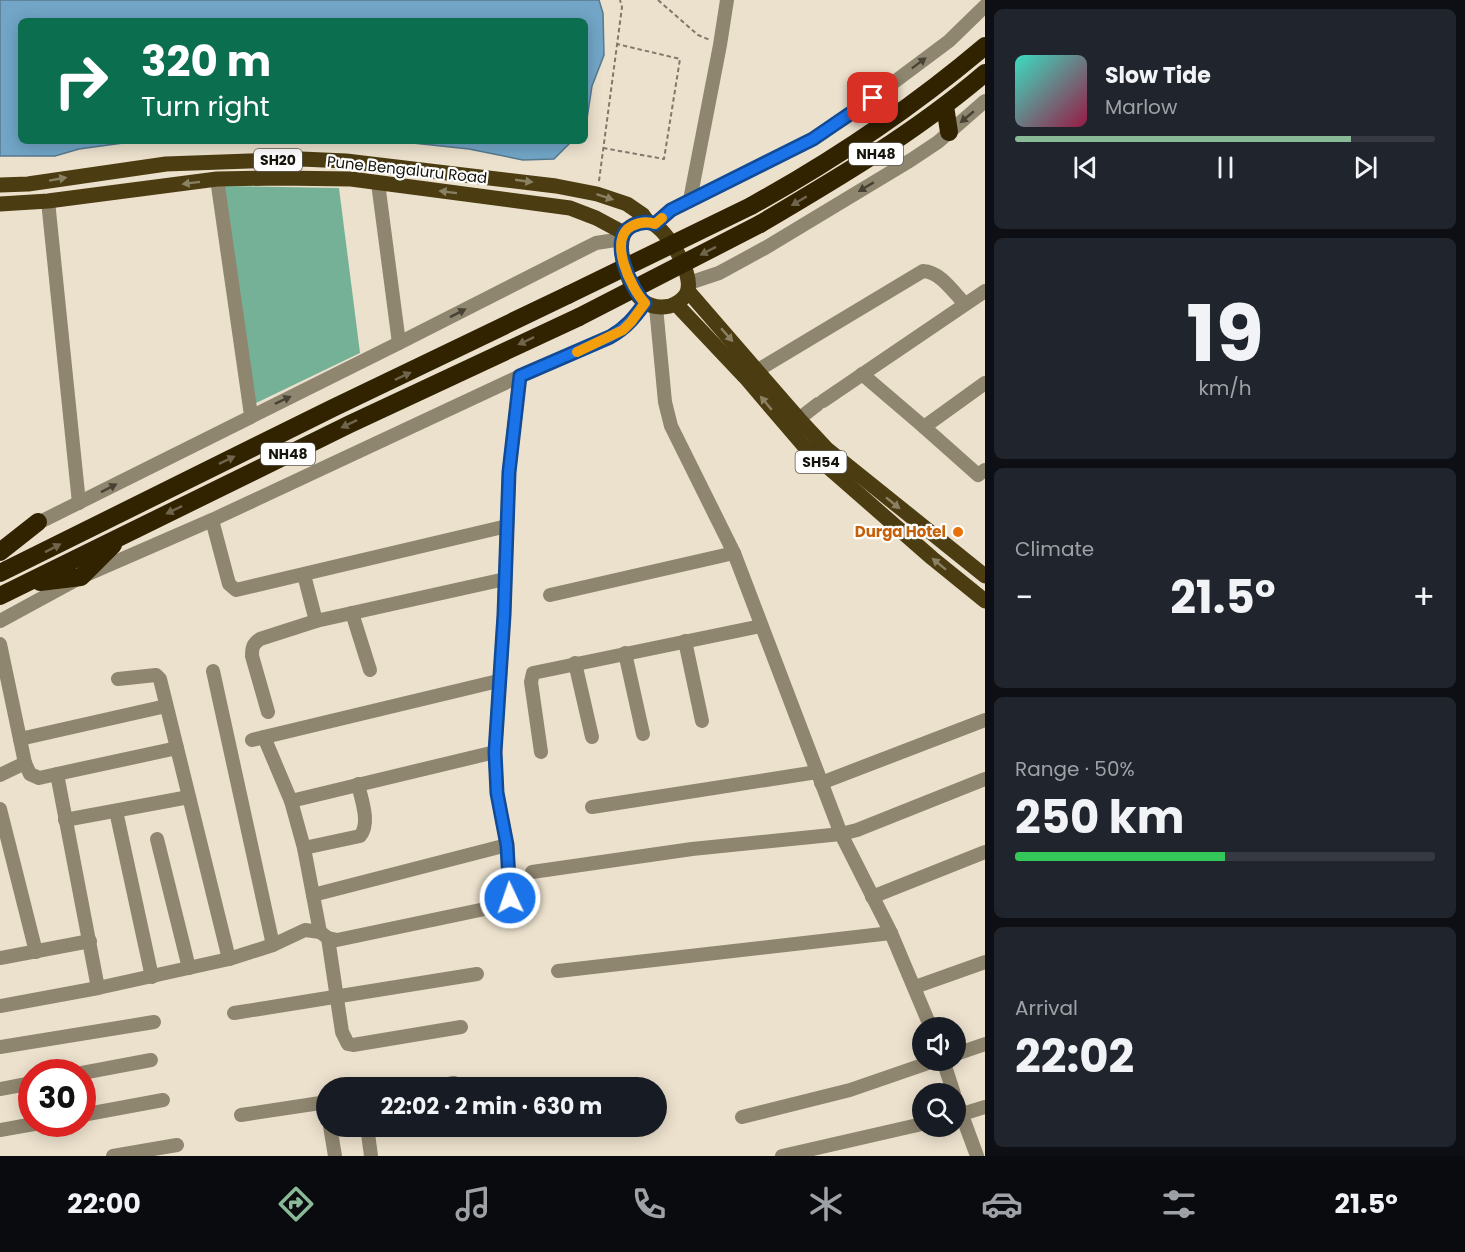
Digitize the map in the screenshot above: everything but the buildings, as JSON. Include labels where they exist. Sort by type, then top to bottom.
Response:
[{"type":"highway","name":"NH48","points":[[0,573],[323,413],[751,206],[862,140],[950,76],[985,46]]},
{"type":"highway","name":"NH48","points":[[0,596],[453,374],[579,317],[760,224],[855,168],[945,106],[985,73]]},
{"type":"highway","points":[[945,106],[949,132]]},
{"type":"highway","points":[[0,552],[38,522]]},
{"type":"highway","points":[[26,583],[81,577],[123,535]]},
{"type":"main road","name":"Pune Bengaluru Road","points":[[0,185],[28,184],[166,164],[301,159],[346,161],[504,178],[597,194],[627,204],[652,223]]},
{"type":"main road","name":"Pune Bengaluru Road","points":[[0,204],[48,201],[218,179],[340,179],[559,206],[582,212],[623,236]]},
{"type":"main road","points":[[652,223],[676,250],[684,266],[689,287],[686,295],[676,304],[667,307],[650,305],[632,286],[623,259],[623,236],[629,227],[635,224],[652,223]]},
{"type":"main road","name":"SH54","points":[[689,287],[758,370],[793,424]]},
{"type":"main road","name":"SH54","points":[[676,304],[793,424],[827,449],[865,491],[985,601]]},
{"type":"main road","name":"SH54","points":[[865,491],[985,576]]},
{"type":"street","points":[[690,200],[727,0]]},
{"type":"street","points":[[652,223],[690,200],[813,139],[854,112],[949,41],[985,6]]},
{"type":"street","points":[[689,287],[765,248],[918,156],[985,101]]},
{"type":"street","points":[[218,179],[251,416]]},
{"type":"street","points":[[378,183],[399,344]]},
{"type":"street","points":[[48,201],[79,503]]},
{"type":"street","points":[[0,541],[399,344],[596,243],[623,236]]},
{"type":"street","points":[[758,370],[923,271],[930,271],[938,275],[965,304]]},
{"type":"street","points":[[793,424],[821,402],[985,291]]},
{"type":"street","points":[[0,621],[81,577],[212,520],[623,330],[650,305]]},
{"type":"street","points":[[650,305],[665,402],[671,426],[734,553],[841,834],[891,933],[927,1017]]},
{"type":"street","points":[[862,374],[983,475]]},
{"type":"street","points":[[0,1006],[152,977],[229,958],[273,945],[304,930],[338,940],[504,905],[510,898],[507,845],[497,793],[495,752],[509,472],[520,376]]},
{"type":"street","points":[[924,427],[985,383]]},
{"type":"street","points":[[212,520],[229,584],[236,590],[507,526]]},
{"type":"street","points":[[550,596],[734,553]]},
{"type":"street","points":[[304,575],[316,621]]},
{"type":"street","points":[[268,712],[252,656],[255,643],[260,639],[316,621],[505,579]]},
{"type":"street","points":[[352,613],[370,670]]},
{"type":"street","points":[[541,752],[531,677],[536,671],[761,626]]},
{"type":"street","points":[[685,641],[702,722]]},
{"type":"street","points":[[0,644],[20,739],[30,774],[39,778],[177,748]]},
{"type":"street","points":[[625,653],[643,734]]},
{"type":"street","points":[[575,663],[592,737]]},
{"type":"street","points":[[213,671],[273,945]]},
{"type":"street","points":[[118,679],[156,675],[160,679],[229,958]]},
{"type":"street","points":[[460,1027],[348,1044],[342,1032],[324,935],[291,801],[258,738],[498,681]]},
{"type":"street","points":[[20,739],[166,706]]},
{"type":"street","points":[[592,807],[819,777],[985,720]]},
{"type":"street","points":[[291,801],[495,752]]},
{"type":"street","points":[[0,775],[26,764]]},
{"type":"street","points":[[57,774],[98,988]]},
{"type":"street","points":[[532,872],[692,849],[841,834],[857,830],[985,779]]},
{"type":"street","points":[[304,848],[360,836],[365,831],[366,823],[358,784]]},
{"type":"street","points":[[65,820],[189,797]]},
{"type":"street","points":[[0,809],[36,952]]},
{"type":"street","points":[[116,811],[152,977]]},
{"type":"street","points":[[157,839],[189,968]]},
{"type":"street","points":[[313,895],[507,845]]},
{"type":"street","points":[[872,897],[985,852]]},
{"type":"street","points":[[558,971],[891,933]]},
{"type":"street","points":[[0,958],[90,940]]},
{"type":"street","points":[[915,987],[985,962]]},
{"type":"street","points":[[234,1012],[477,974]]},
{"type":"street","points":[[0,1047],[154,1022]]},
{"type":"street","points":[[966,1051],[985,1044]]},
{"type":"street","points":[[96,1070],[151,1060]]},
{"type":"street","points":[[742,1117],[850,1090],[912,1069]]},
{"type":"street","points":[[0,1089],[18,1086]]},
{"type":"street","points":[[96,1112],[163,1100]]},
{"type":"street","points":[[241,1115],[316,1105]]},
{"type":"street","points":[[966,1113],[985,1107]]},
{"type":"street","points":[[782,1156],[912,1126]]},
{"type":"street","points":[[0,1130],[18,1127]]},
{"type":"street","points":[[966,1132],[977,1156]]},
{"type":"street","points":[[332,1137],[335,1156]]},
{"type":"street","points":[[368,1137],[371,1156]]},
{"type":"street","points":[[117,1156],[163,1152],[177,1145]]},
{"type":"path","points":[[597,194],[622,7],[620,0]]},
{"type":"path","points":[[658,0],[698,35],[720,45]]},
{"type":"path","points":[[603,148],[664,159],[680,59],[617,44]]},
{"type":"green space","points":[[222,186],[339,188],[360,353],[252,405]]},
{"type":"water","points":[[0,0],[599,0],[603,13],[604,55],[592,86],[588,112],[588,18],[18,18],[18,144],[116,144],[79,149],[55,156],[0,156]]},
{"type":"water","points":[[422,144],[569,144],[554,159],[523,160],[469,149]]},
{"type":"slow traffic","points":[[577,352],[623,330],[645,303],[632,286],[626,271],[622,240],[629,227],[642,222],[655,224],[662,218]]},
{"type":"place","name":"Durga Hotel","points":[[958,532]]},
{"type":"route","points":[[510,898],[507,845],[497,793],[495,752],[504,615],[509,472],[520,376],[623,330],[645,303],[632,286],[623,259],[622,240],[629,227],[642,222],[655,224],[671,210],[813,139],[873,98]]}]
